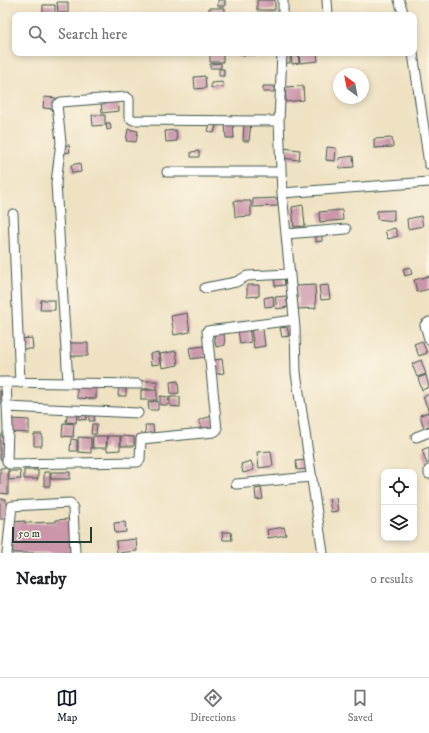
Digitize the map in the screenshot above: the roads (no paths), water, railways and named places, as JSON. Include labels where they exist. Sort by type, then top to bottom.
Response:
[{"type":"street","points":[[283,0],[283,12]]},
{"type":"street","points":[[327,0],[328,12]]},
{"type":"street","points":[[399,0],[403,12]]},
{"type":"street","points":[[282,56],[279,121],[281,172],[294,320],[296,373],[310,477],[323,553]]},
{"type":"street","points":[[413,56],[429,164]]},
{"type":"street","points":[[68,383],[56,183],[60,142],[57,105],[61,102],[126,97],[129,99],[129,118],[134,120],[279,121]]},
{"type":"street","points":[[167,172],[281,172]]},
{"type":"street","points":[[282,193],[429,182]]},
{"type":"street","points":[[12,214],[20,383]]},
{"type":"street","points":[[286,234],[346,229]]},
{"type":"street","points":[[205,288],[236,282],[247,276],[289,274]]},
{"type":"street","points":[[0,466],[9,464],[137,462],[140,459],[141,439],[215,432],[217,428],[207,331],[294,320]]},
{"type":"street","points":[[429,322],[425,325],[429,339]]},
{"type":"street","points":[[9,464],[7,461],[7,407],[3,382],[138,384]]},
{"type":"street","points":[[7,407],[138,412]]},
{"type":"street","points":[[416,436],[429,432]]},
{"type":"street","points":[[236,484],[310,477]]},
{"type":"street","points":[[7,553],[12,506],[70,503],[73,508],[75,553]]}]
